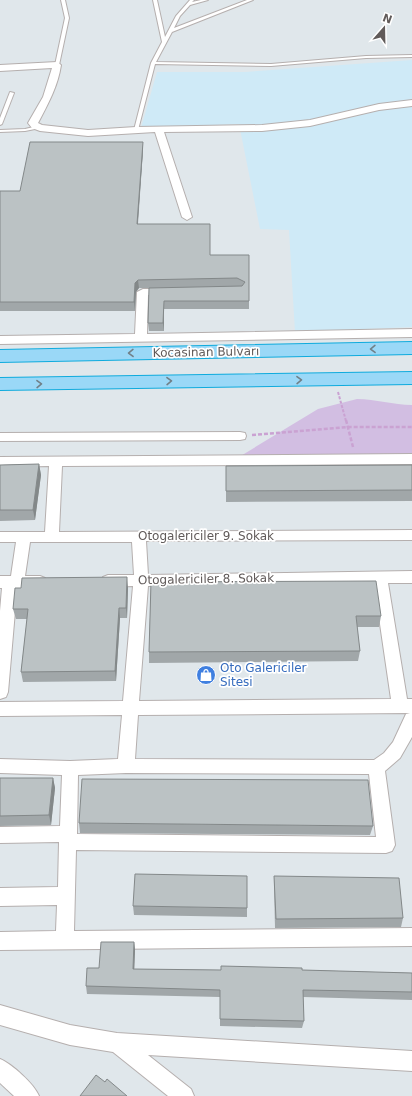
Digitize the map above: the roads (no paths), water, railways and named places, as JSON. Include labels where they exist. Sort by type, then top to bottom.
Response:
[{"type":"highway","name":"Kocasinan Bulvarı","points":[[0,356],[412,348]]},
{"type":"highway","points":[[0,384],[412,378]]},
{"type":"street","points":[[0,68],[57,65],[47,97],[33,121],[34,124],[38,127],[88,132],[282,127],[310,123],[391,105],[412,103]]},
{"type":"street","points":[[159,130],[187,217]]},
{"type":"street","points":[[141,338],[143,292],[182,292]]},
{"type":"street","points":[[0,340],[412,333]]},
{"type":"street","points":[[0,437],[240,436]]},
{"type":"street","points":[[0,462],[412,459]]},
{"type":"street","points":[[52,537],[56,461]]},
{"type":"street","name":"Otogalericiler 9. Sokak","points":[[0,537],[412,534]]},
{"type":"street","points":[[126,766],[140,580],[139,536]]},
{"type":"street","points":[[0,692],[9,582],[24,537]]},
{"type":"street","name":"Otogalericiler 8. Sokak","points":[[94,581],[412,576]]},
{"type":"street","points":[[0,709],[406,706],[380,577]]},
{"type":"street","points":[[9,582],[56,581]]},
{"type":"street","points":[[0,766],[70,768],[126,766],[376,767],[385,763],[398,750],[412,719]]},
{"type":"street","points":[[0,835],[68,838],[386,844],[376,767]]},
{"type":"street","points":[[65,940],[70,768]]},
{"type":"street","points":[[0,897],[66,896]]},
{"type":"street","points":[[0,941],[412,937]]},
{"type":"street","points":[[0,1015],[70,1035],[117,1043],[412,1062]]},
{"type":"street","points":[[117,1043],[184,1096]]},
{"type":"street","points":[[0,1069],[29,1096]]},
{"type":"lane","points":[[57,65],[67,18],[63,0]]},
{"type":"lane","points":[[155,0],[164,42]]},
{"type":"lane","points":[[136,130],[153,63],[178,16],[192,0]]},
{"type":"lane","points":[[188,4],[206,0]]},
{"type":"lane","points":[[170,31],[251,0]]},
{"type":"lane","points":[[153,63],[271,65],[366,57],[412,56]]},
{"type":"lane","points":[[0,124],[12,93]]},
{"type":"lane","points":[[0,131],[25,130],[38,127]]},
{"type":"place","name":"Oto Galericiler Sitesi","points":[[206,675]]}]
